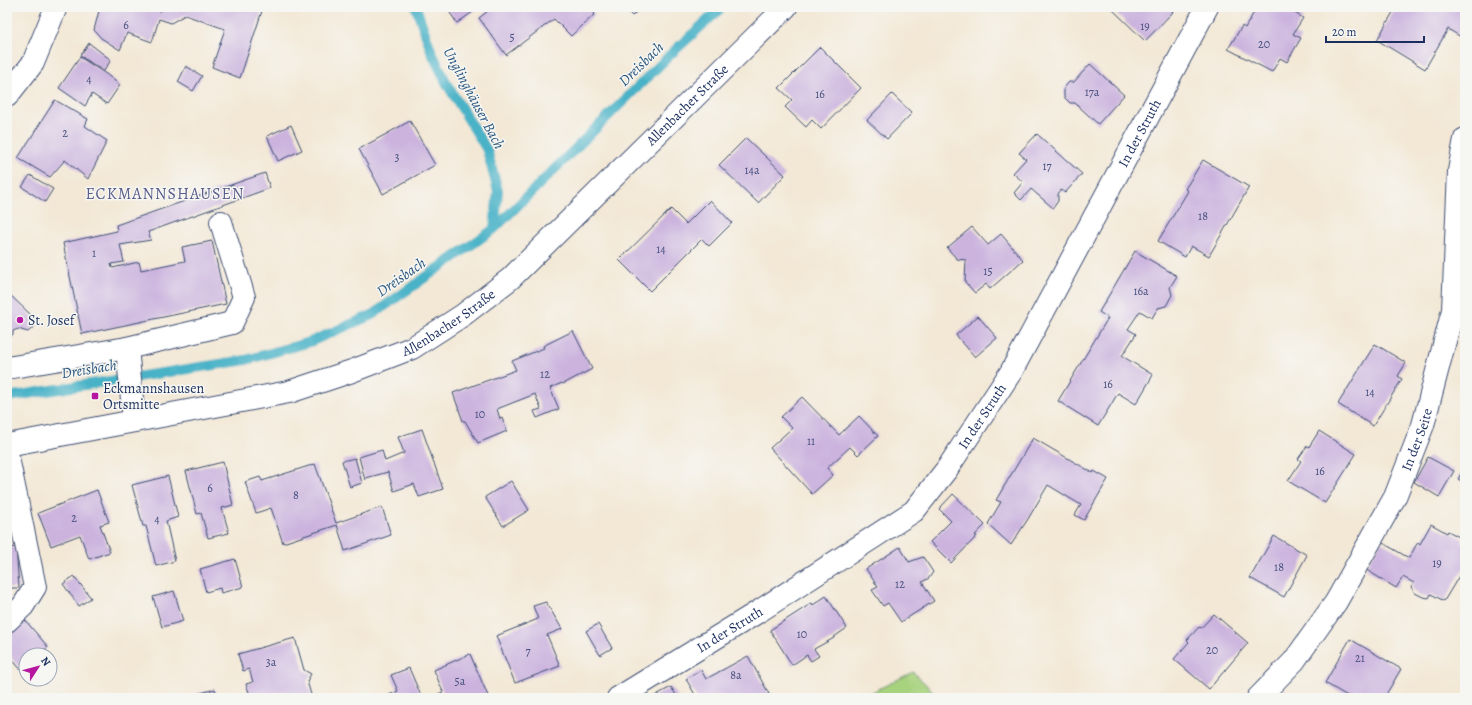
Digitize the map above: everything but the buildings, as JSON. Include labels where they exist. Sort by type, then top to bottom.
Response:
[{"type":"street","points":[[7,96],[33,63],[56,7]]},
{"type":"street","name":"Allenbacher Straße","points":[[7,445],[289,392],[352,371],[412,348],[463,315],[510,279],[786,7]]},
{"type":"street","name":"In der Struth","points":[[618,698],[761,610],[914,511],[947,469],[1011,372],[1207,7]]},
{"type":"street","name":"In der Seite","points":[[1258,698],[1294,661],[1336,602],[1395,497],[1423,425],[1453,310],[1459,171],[1465,139]]},
{"type":"street","points":[[7,368],[127,353],[232,323],[244,297],[221,222]]},
{"type":"street","points":[[127,353],[134,420]]},
{"type":"street","points":[[7,453],[35,587],[23,606],[7,622]]},
{"type":"green space","points":[[913,672],[940,698],[860,698]]},
{"type":"waterway","name":"Unglinghäuser Bach","points":[[416,7],[432,53],[448,86],[487,150],[498,191],[494,229]]},
{"type":"waterway","name":"Dreisbach","points":[[7,397],[246,360],[310,342],[372,315],[494,229],[672,53],[722,7]]},
{"type":"place","name":"St. Josef","points":[[20,320]]},
{"type":"place","name":"Eckmannshausen Ortsmitte","points":[[95,396]]},
{"type":"district","name":"ECKMANNSHAUSEN","points":[[165,194]]}]
